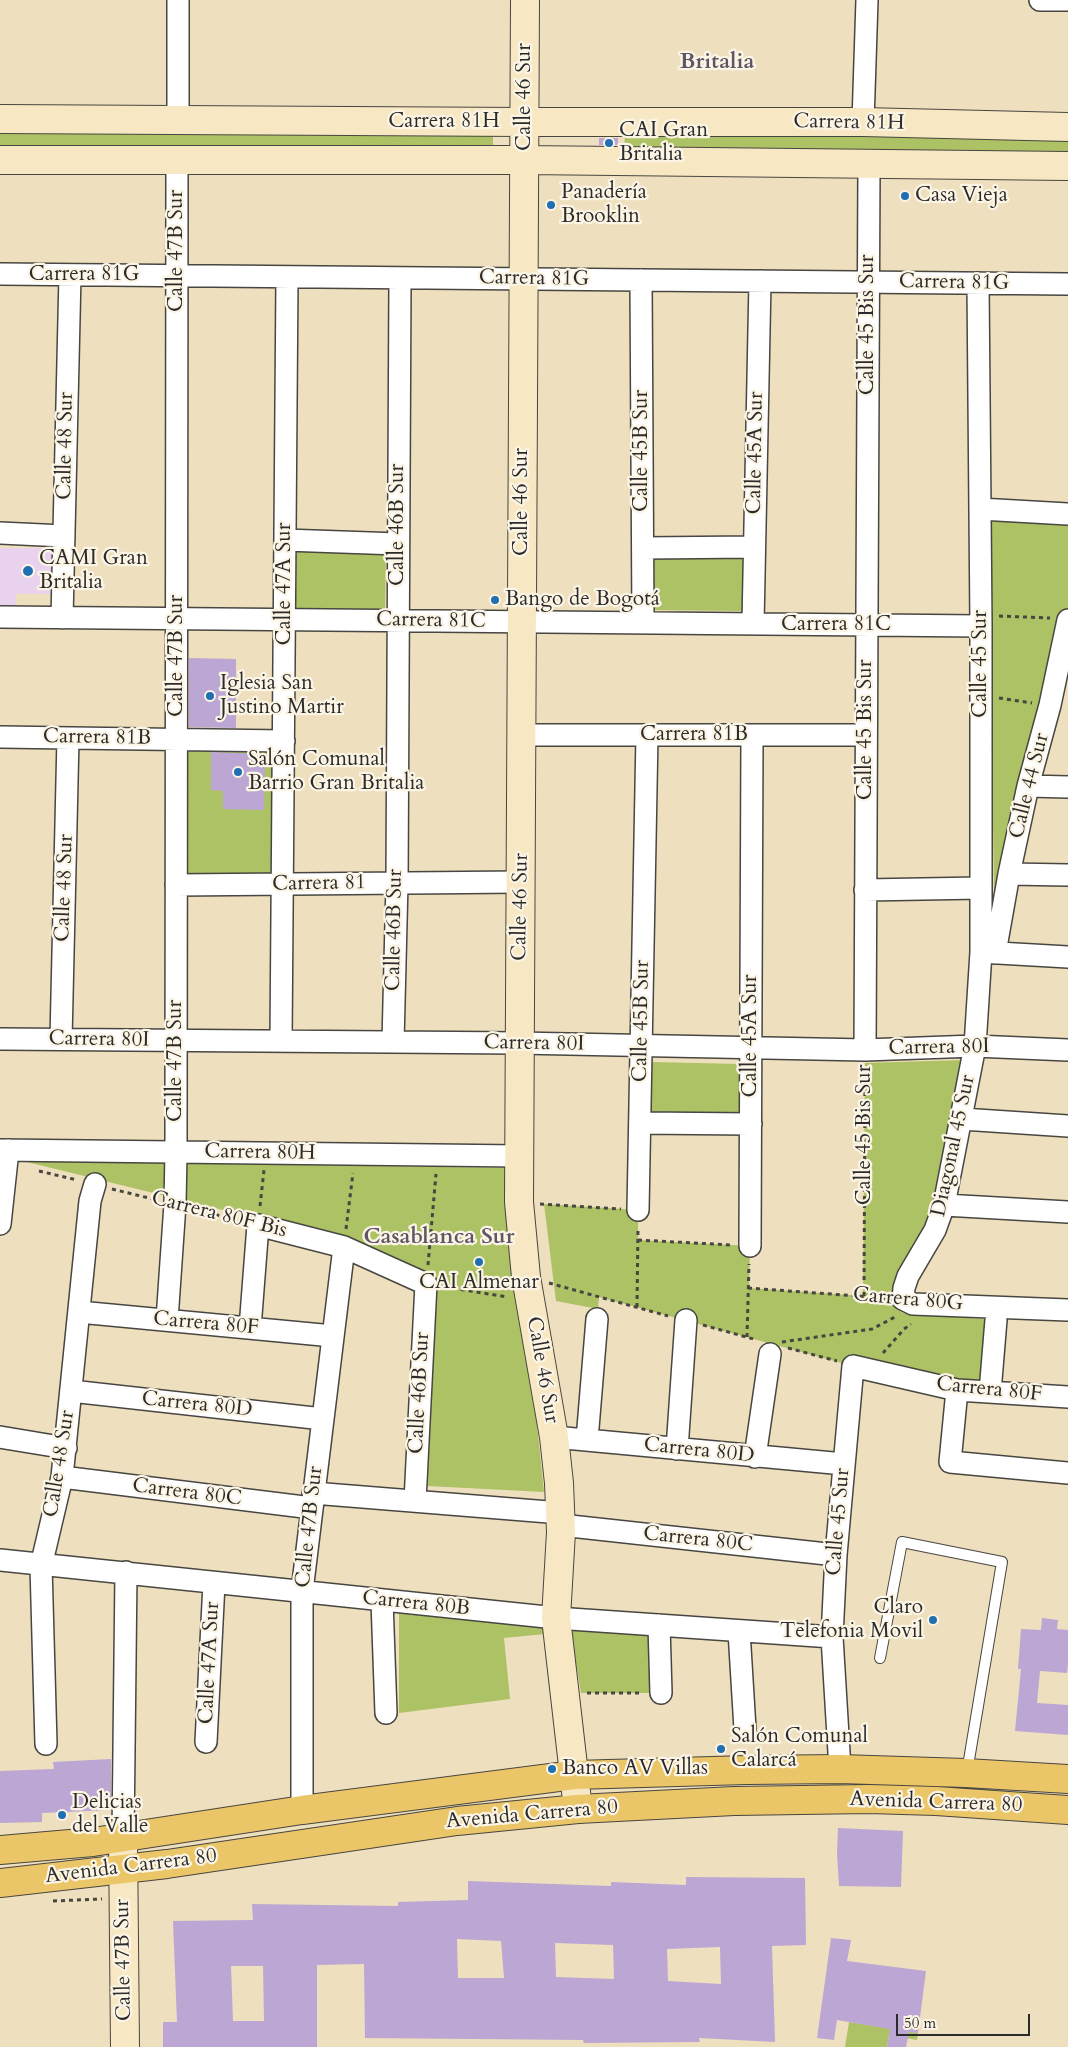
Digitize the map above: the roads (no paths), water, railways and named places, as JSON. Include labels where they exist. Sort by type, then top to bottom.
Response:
[{"type":"main road","name":"Avenida Carrera 80","points":[[0,1850],[93,1842],[302,1810],[574,1775],[840,1769],[966,1773],[1068,1779]]},
{"type":"main road","name":"Avenida Carrera 80","points":[[0,1883],[123,1870],[457,1821],[578,1809],[734,1800],[840,1799],[936,1801],[1068,1810]]},
{"type":"street","points":[[178,0],[178,120]]},
{"type":"street","name":"Calle 46 Sur","points":[[525,0],[519,1202],[530,1300],[554,1437],[561,1519],[556,1618],[578,1809]]},
{"type":"street","points":[[862,122],[868,0]]},
{"type":"street","points":[[1040,0],[1068,0]]},
{"type":"street","name":"Carrera 81H","points":[[0,119],[862,122],[1068,127]]},
{"type":"street","name":"Carrera 81H","points":[[0,160],[524,160],[1068,166]]},
{"type":"street","name":"Calle 47B Sur","points":[[176,1152],[178,160]]},
{"type":"street","name":"Calle 45 Bis Sur","points":[[865,1050],[869,164]]},
{"type":"street","name":"Carrera 81G","points":[[0,274],[1068,284]]},
{"type":"street","name":"Calle 48 Sur","points":[[62,618],[70,275]]},
{"type":"street","name":"Calle 47A Sur","points":[[282,1041],[287,277]]},
{"type":"street","name":"Calle 46B Sur","points":[[393,1042],[396,883],[400,278]]},
{"type":"street","name":"Calle 45B Sur","points":[[641,280],[643,623]]},
{"type":"street","name":"Calle 45A Sur","points":[[753,624],[760,281]]},
{"type":"street","name":"Calle 45 Sur","points":[[975,1046],[988,952],[980,888],[981,621],[978,283]]},
{"type":"street","points":[[980,508],[1068,514]]},
{"type":"street","points":[[0,534],[64,536]]},
{"type":"street","points":[[285,540],[398,544]]},
{"type":"street","points":[[643,548],[754,547]]},
{"type":"street","name":"Carrera 81C","points":[[0,617],[866,625],[981,621]]},
{"type":"street","name":"Calle 44 Sur","points":[[988,952],[1009,874],[1028,786],[1059,705],[1063,620]]},
{"type":"street","name":"Carrera 81B","points":[[522,735],[866,735]]},
{"type":"street","name":"Calle 45B Sur","points":[[638,1210],[646,735]]},
{"type":"street","name":"Calle 45A Sur","points":[[750,1246],[752,735]]},
{"type":"street","name":"Carrera 81B","points":[[0,737],[284,741]]},
{"type":"street","name":"Calle 48 Sur","points":[[60,1039],[68,738]]},
{"type":"street","points":[[1028,786],[1068,787]]},
{"type":"street","points":[[1009,874],[1068,875]]},
{"type":"street","name":"Carrera 81","points":[[176,885],[522,882]]},
{"type":"street","points":[[865,890],[980,888]]},
{"type":"street","points":[[988,952],[1068,957]]},
{"type":"street","name":"Carrera 80I","points":[[0,1039],[519,1043],[865,1050],[975,1046],[1068,1050]]},
{"type":"street","name":"Diagonal 45 Sur","points":[[908,1301],[904,1288],[908,1276],[935,1230],[944,1205],[975,1046]]},
{"type":"street","points":[[962,1119],[1068,1126]]},
{"type":"street","points":[[640,1123],[751,1124]]},
{"type":"street","points":[[167,1320],[175,1204],[176,1152]]},
{"type":"street","name":"Carrera 80H","points":[[5,1155],[176,1152],[520,1156]]},
{"type":"street","points":[[0,1224],[5,1155]]},
{"type":"street","name":"Calle 48 Sur","points":[[46,1744],[41,1566],[62,1477],[90,1201],[94,1184]]},
{"type":"street","points":[[944,1205],[1068,1212]]},
{"type":"street","name":"Carrera 80F Bis","points":[[250,1328],[258,1225],[344,1247],[426,1284]]},
{"type":"street","name":"Calle 47B Sur","points":[[302,1810],[302,1591],[344,1247]]},
{"type":"street","name":"Calle 46B Sur","points":[[415,1501],[426,1284]]},
{"type":"street","name":"Carrera 80G","points":[[908,1301],[943,1305],[1068,1310]]},
{"type":"street","name":"Carrera 80F","points":[[80,1312],[333,1336]]},
{"type":"street","points":[[587,1440],[597,1319]]},
{"type":"street","points":[[677,1449],[686,1320]]},
{"type":"street","points":[[990,1392],[996,1320]]},
{"type":"street","points":[[755,1456],[774,1348]]},
{"type":"street","name":"Calle 45 Sur","points":[[840,1769],[832,1637],[836,1555],[844,1464],[862,1368]]},
{"type":"street","name":"Carrera 80F","points":[[862,1368],[957,1390],[1068,1397]]},
{"type":"street","points":[[957,1390],[950,1462],[1068,1473]]},
{"type":"street","name":"Carrera 80D","points":[[71,1391],[322,1419]]},
{"type":"street","points":[[0,1437],[66,1448]]},
{"type":"street","name":"Carrera 80D","points":[[554,1437],[844,1464]]},
{"type":"street","name":"Carrera 80C","points":[[62,1477],[313,1500],[415,1501],[836,1555]]},
{"type":"street","name":"Carrera 80B","points":[[0,1560],[41,1566],[126,1572],[382,1601],[556,1618],[832,1637]]},
{"type":"street","name":"Calle 47B Sur","points":[[125,2047],[123,1838],[126,1572]]},
{"type":"street","name":"Calle 47A Sur","points":[[206,1742],[214,1583]]},
{"type":"street","points":[[382,1601],[386,1713]]},
{"type":"street","points":[[659,1625],[661,1693]]},
{"type":"street","points":[[739,1631],[745,1729]]},
{"type":"lane","points":[[880,1658],[902,1542],[1002,1562],[966,1773]]},
{"type":"place","name":"CAI Gran Britalia","points":[[609,143]]},
{"type":"place","name":"Casa Vieja","points":[[905,196]]},
{"type":"place","name":"Panadería Brooklin","points":[[551,205]]},
{"type":"place","name":"CAMI Gran Britalia","points":[[28,571]]},
{"type":"place","name":"Bango de Bogotá","points":[[495,600]]},
{"type":"place","name":"Iglesia San Justino Martir","points":[[210,696]]},
{"type":"place","name":"Salón Comunal Barrio Gran Britalia","points":[[238,772]]},
{"type":"place","name":"CAI Almenar","points":[[479,1262]]},
{"type":"place","name":"Claro Telefonia Movil","points":[[933,1620]]},
{"type":"place","name":"Salón Comunal Calarcá","points":[[721,1749]]},
{"type":"place","name":"Banco AV Villas","points":[[552,1769]]},
{"type":"place","name":"Delicias del Valle","points":[[62,1815]]},
{"type":"district","name":"Britalia","points":[[717,63]]},
{"type":"district","name":"Casablanca Sur","points":[[439,1238]]}]
